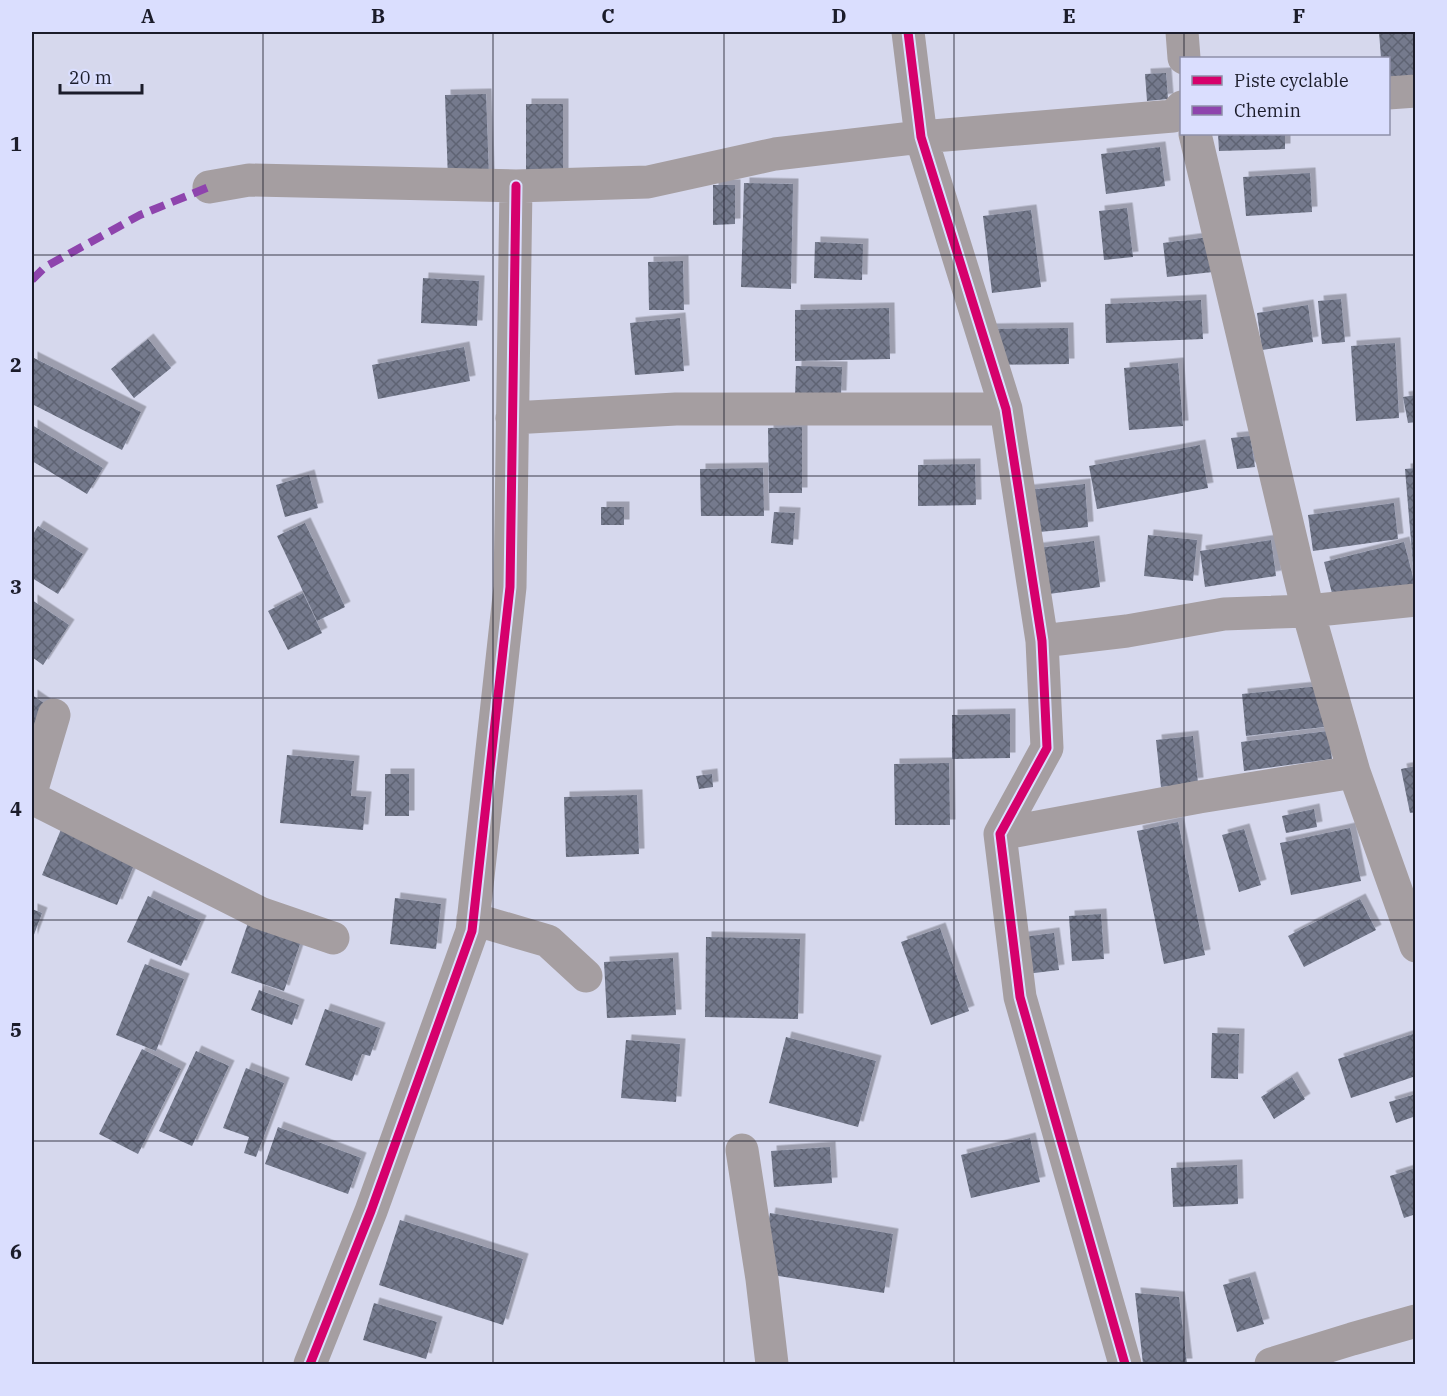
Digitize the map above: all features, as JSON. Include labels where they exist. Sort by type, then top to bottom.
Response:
[{"type":"street","points":[[908,32],[921,137],[1006,409],[1042,641],[1047,748],[1000,834],[1020,996],[1125,1365]]},
{"type":"street","points":[[1182,32],[1184,57]]},
{"type":"street","points":[[1390,93],[1416,91]]},
{"type":"street","points":[[209,187],[249,180],[516,186],[648,182],[775,154],[921,137],[1173,116],[1180,109]]},
{"type":"street","points":[[1195,135],[1308,611],[1354,772],[1416,945]]},
{"type":"street","points":[[310,1365],[371,1211],[472,931],[510,587],[516,186]]},
{"type":"street","points":[[512,418],[676,409],[1006,409]]},
{"type":"street","points":[[1042,641],[1127,632],[1224,614],[1308,611],[1416,600]]},
{"type":"street","points":[[32,789],[54,715]]},
{"type":"street","points":[[1000,834],[1199,797],[1354,772]]},
{"type":"street","points":[[32,798],[260,913],[333,938]]},
{"type":"street","points":[[473,919],[548,941],[586,976]]},
{"type":"street","points":[[742,1150],[762,1279],[772,1365]]},
{"type":"street","points":[[1271,1365],[1416,1321]]},
{"type":"building","points":[[1379,32],[1416,32],[1416,79],[1390,81],[1390,57],[1381,57]]},
{"type":"building","points":[[1166,73],[1168,99],[1147,101],[1145,74]]},
{"type":"building","points":[[486,94],[489,179],[448,180],[445,95]]},
{"type":"building","points":[[526,104],[563,104],[563,178],[526,180]]},
{"type":"building","points":[[1218,135],[1285,135],[1285,149],[1219,151]]},
{"type":"building","points":[[1160,147],[1165,186],[1106,194],[1101,154]]},
{"type":"building","points":[[1310,173],[1312,212],[1246,216],[1243,177]]},
{"type":"building","points":[[744,183],[793,184],[791,289],[741,287]]},
{"type":"building","points":[[713,185],[735,185],[735,224],[713,225]]},
{"type":"building","points":[[1127,208],[1133,257],[1104,260],[1099,211]]},
{"type":"building","points":[[1031,210],[1041,287],[992,293],[983,216]]},
{"type":"building","points":[[1209,237],[1213,272],[1167,277],[1163,243]]},
{"type":"building","points":[[815,242],[863,244],[862,280],[814,278]]},
{"type":"building","points":[[683,261],[684,310],[649,310],[648,262]]},
{"type":"building","points":[[423,278],[479,281],[477,326],[421,323]]},
{"type":"building","points":[[1341,299],[1345,342],[1322,344],[1318,301]]},
{"type":"building","points":[[1201,300],[1203,339],[1106,343],[1105,304]]},
{"type":"building","points":[[1308,305],[1313,342],[1262,350],[1257,313]]},
{"type":"building","points":[[889,308],[890,359],[795,361],[795,310]]},
{"type":"building","points":[[680,318],[684,371],[635,375],[630,323]]},
{"type":"building","points":[[1068,328],[1069,364],[987,365],[986,329]]},
{"type":"building","points":[[148,339],[171,368],[134,398],[111,369]]},
{"type":"building","points":[[1395,343],[1399,418],[1356,421],[1351,346]]},
{"type":"building","points":[[464,347],[470,381],[378,399],[372,365]]},
{"type":"building","points":[[32,357],[141,412],[122,450],[32,404]]},
{"type":"building","points":[[1178,363],[1183,426],[1129,430],[1124,368]]},
{"type":"building","points":[[796,366],[842,367],[841,396],[795,395]]},
{"type":"building","points":[[1416,395],[1416,422],[1408,423],[1403,397]]},
{"type":"building","points":[[32,425],[103,468],[87,494],[32,461]]},
{"type":"building","points":[[802,427],[802,493],[769,493],[768,428]]},
{"type":"building","points":[[1250,436],[1255,467],[1237,469],[1231,438]]},
{"type":"building","points":[[1200,445],[1208,488],[1097,509],[1089,466]]},
{"type":"building","points":[[975,464],[976,505],[918,506],[918,465]]},
{"type":"building","points":[[763,468],[764,516],[701,516],[700,469]]},
{"type":"building","points":[[1416,468],[1416,565],[1413,565],[1405,469]]},
{"type":"building","points":[[309,475],[318,508],[285,517],[276,485]]},
{"type":"building","points":[[1085,484],[1088,527],[1011,535],[1008,492]]},
{"type":"building","points":[[1394,503],[1398,539],[1313,551],[1308,515]]},
{"type":"building","points":[[601,507],[624,507],[624,525],[601,525]]},
{"type":"building","points":[[774,512],[795,513],[793,545],[771,543]]},
{"type":"building","points":[[305,523],[345,607],[317,621],[277,536]]},
{"type":"building","points":[[38,526],[83,554],[58,594],[32,578],[32,536]]},
{"type":"building","points":[[1148,535],[1197,540],[1193,581],[1144,576]]},
{"type":"building","points":[[1271,540],[1276,576],[1205,587],[1200,551]]},
{"type":"building","points":[[1094,541],[1100,587],[1020,598],[1014,551]]},
{"type":"building","points":[[1404,542],[1415,585],[1335,605],[1324,562]]},
{"type":"building","points":[[303,593],[322,633],[288,650],[268,611]]},
{"type":"building","points":[[32,600],[69,625],[43,665],[32,657]]},
{"type":"building","points":[[1320,686],[1324,727],[1246,736],[1242,694]]},
{"type":"building","points":[[32,695],[48,706],[32,731]]},
{"type":"building","points":[[1010,714],[1010,758],[952,759],[952,715]]},
{"type":"building","points":[[1328,731],[1332,759],[1244,771],[1241,742]]},
{"type":"building","points":[[1193,736],[1198,783],[1161,787],[1156,740]]},
{"type":"building","points":[[287,755],[354,761],[351,796],[366,797],[363,830],[280,823]]},
{"type":"building","points":[[949,763],[950,825],[895,825],[894,764]]},
{"type":"building","points":[[1416,766],[1416,812],[1410,813],[1401,769]]},
{"type":"building","points":[[385,774],[409,774],[409,816],[385,816]]},
{"type":"building","points":[[712,774],[713,787],[699,789],[696,776]]},
{"type":"building","points":[[637,795],[639,854],[566,857],[564,797]]},
{"type":"building","points":[[1314,809],[1317,827],[1286,833],[1282,816]]},
{"type":"building","points":[[1178,822],[1205,955],[1164,964],[1137,831]]},
{"type":"building","points":[[62,827],[137,858],[117,905],[42,875]]},
{"type":"building","points":[[1350,828],[1361,881],[1291,895],[1280,843]]},
{"type":"building","points":[[1244,829],[1261,885],[1239,892],[1222,835]]},
{"type":"building","points":[[148,896],[201,921],[181,966],[127,942]]},
{"type":"building","points":[[395,898],[441,904],[436,949],[390,944]]},
{"type":"building","points":[[1360,899],[1376,930],[1304,967],[1288,936]]},
{"type":"building","points":[[32,909],[42,913],[32,940]]},
{"type":"building","points":[[1101,914],[1104,959],[1072,961],[1069,916]]},
{"type":"building","points":[[249,920],[302,938],[284,991],[231,973]]},
{"type":"building","points":[[940,928],[969,1011],[931,1025],[901,942]]},
{"type":"building","points":[[1054,933],[1059,970],[1026,974],[1022,937]]},
{"type":"building","points":[[706,937],[800,939],[798,1019],[705,1017]]},
{"type":"building","points":[[673,958],[676,1015],[607,1018],[604,962]]},
{"type":"building","points":[[145,964],[184,979],[156,1051],[116,1035]]},
{"type":"building","points":[[259,990],[299,1005],[292,1025],[251,1010]]},
{"type":"building","points":[[325,1009],[380,1028],[370,1056],[362,1054],[352,1081],[305,1065]]},
{"type":"building","points":[[1212,1033],[1239,1034],[1238,1079],[1211,1078]]},
{"type":"building","points":[[1416,1033],[1416,1076],[1351,1098],[1338,1059]]},
{"type":"building","points":[[786,1037],[876,1061],[858,1127],[769,1103]]},
{"type":"building","points":[[626,1040],[680,1044],[676,1102],[621,1098]]},
{"type":"building","points":[[142,1049],[181,1069],[138,1154],[99,1134]]},
{"type":"building","points":[[196,1051],[229,1066],[192,1146],[159,1131]]},
{"type":"building","points":[[246,1068],[284,1083],[256,1157],[244,1153],[249,1137],[223,1128]]},
{"type":"building","points":[[1292,1077],[1305,1099],[1274,1119],[1261,1097]]},
{"type":"building","points":[[1416,1094],[1416,1116],[1396,1123],[1389,1102]]},
{"type":"building","points":[[278,1127],[361,1158],[348,1194],[265,1164]]},
{"type":"building","points":[[1030,1138],[1040,1182],[971,1198],[961,1155]]},
{"type":"building","points":[[830,1147],[832,1183],[774,1187],[771,1151]]},
{"type":"building","points":[[1237,1165],[1238,1204],[1173,1207],[1171,1168]]},
{"type":"building","points":[[1416,1168],[1416,1214],[1404,1218],[1390,1176]]},
{"type":"building","points":[[770,1213],[893,1234],[884,1293],[760,1273]]},
{"type":"building","points":[[400,1220],[523,1259],[503,1325],[379,1285]]},
{"type":"building","points":[[1250,1277],[1264,1324],[1237,1332],[1223,1285]]},
{"type":"building","points":[[1135,1293],[1179,1297],[1187,1364],[1143,1364]]},
{"type":"building","points":[[374,1303],[437,1322],[426,1359],[363,1340]]},
{"type":"marked path","points":[[32,280],[45,267],[140,215],[209,187]]},
{"type":"cycle path","points":[[908,32],[921,137],[1006,409],[1042,641],[1047,748],[1000,834],[1020,997],[1125,1364]]},
{"type":"cycle path","points":[[310,1364],[371,1211],[472,931],[510,587],[516,186]]}]
